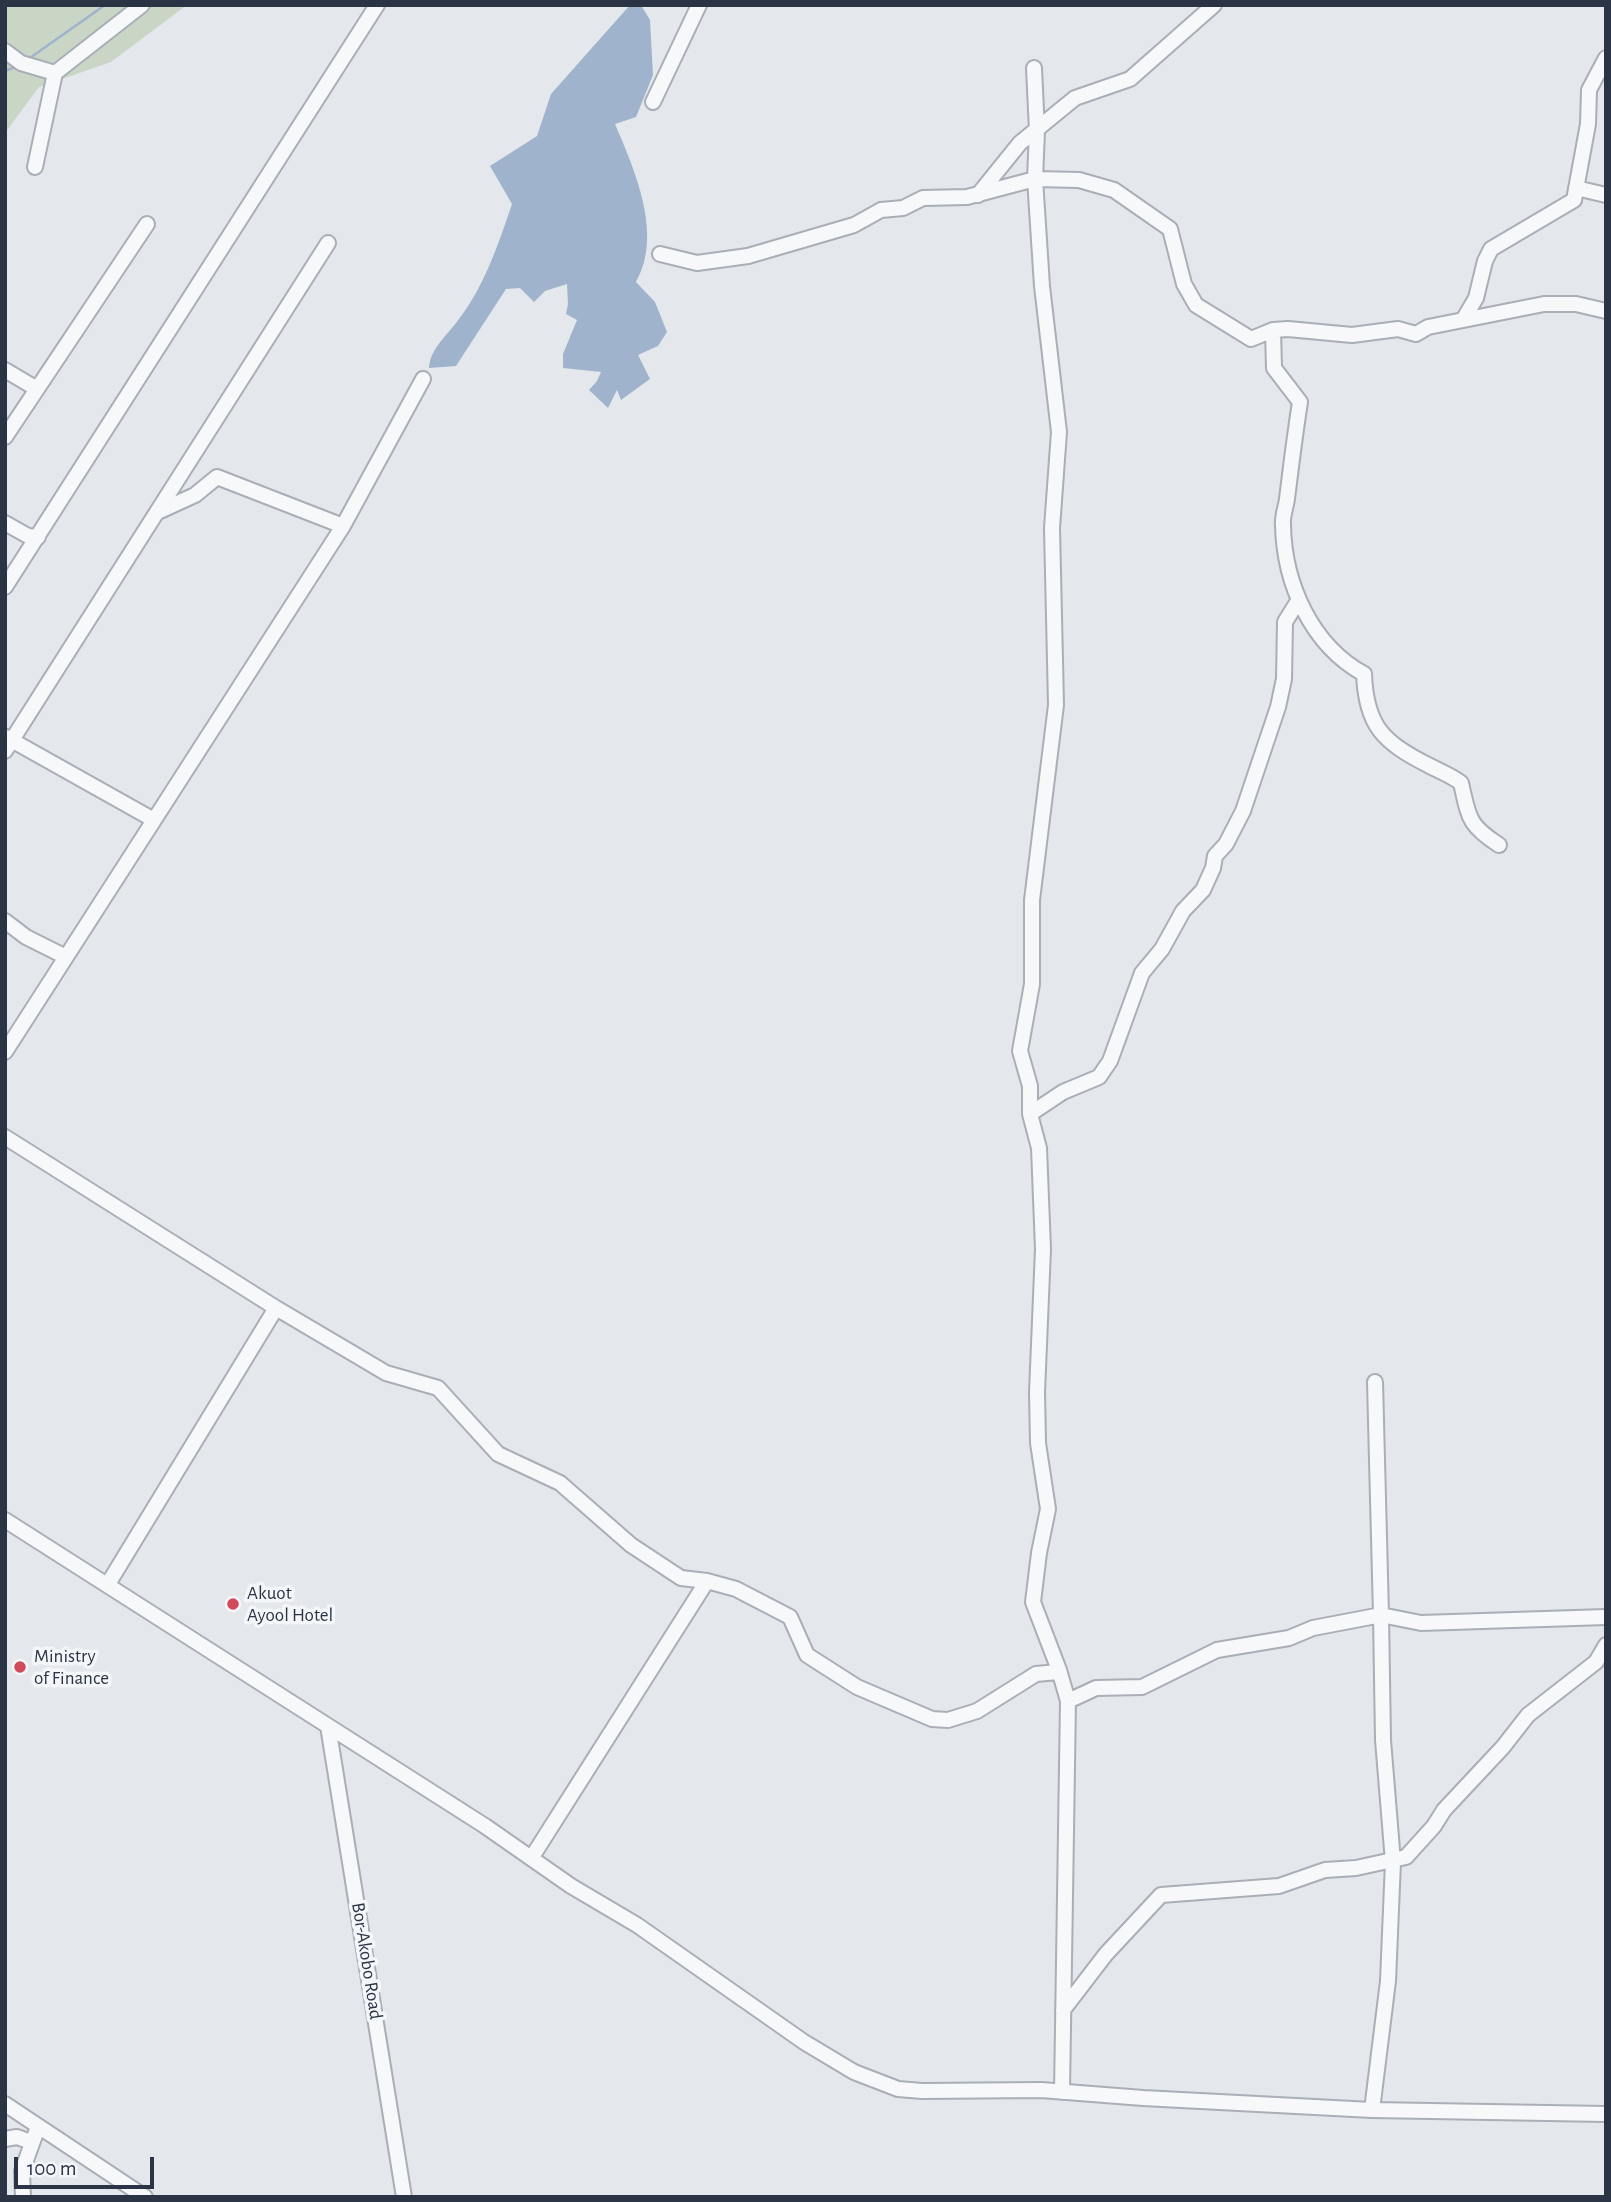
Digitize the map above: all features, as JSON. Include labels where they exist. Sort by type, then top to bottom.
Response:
[{"type":"street","points":[[35,167],[55,73],[142,5]]},
{"type":"street","points":[[5,587],[377,5]]},
{"type":"street","points":[[653,102],[699,5]]},
{"type":"street","points":[[978,195],[1020,143],[1075,98],[1130,79],[1214,5]]},
{"type":"street","points":[[5,51],[21,63],[55,73]]},
{"type":"street","points":[[1463,320],[1476,298],[1485,261],[1491,249],[1574,200],[1588,124],[1589,90],[1606,58]]},
{"type":"street","points":[[1034,68],[1037,131],[1035,180],[1042,286],[1059,432],[1052,528],[1056,705],[1032,900],[1032,984],[1020,1051],[1030,1086],[1030,1114],[1039,1148],[1043,1249],[1037,1392],[1038,1443],[1048,1509],[1039,1553],[1034,1602],[1068,1701],[1062,2092]]},
{"type":"street","points":[[660,254],[697,263],[748,256],[854,225],[881,209],[903,208],[923,198],[967,197],[1035,180],[1079,180],[1114,190],[1170,229],[1184,285],[1196,305],[1251,339],[1273,330],[1288,329],[1352,335],[1398,329],[1416,334],[1428,327],[1544,304],[1576,304],[1606,311]]},
{"type":"street","points":[[1576,188],[1606,195]]},
{"type":"street","points":[[5,436],[147,224]]},
{"type":"street","points":[[154,820],[7,743],[328,243]]},
{"type":"street","points":[[1273,330],[1274,368],[1300,402],[1282,523],[1287,566],[1298,601],[1330,648],[1364,674],[1364,688],[1372,719],[1379,732],[1406,752],[1461,783],[1469,820],[1474,827],[1499,845]]},
{"type":"street","points":[[5,370],[37,389]]},
{"type":"street","points":[[5,1052],[343,527],[423,379]]},
{"type":"street","points":[[158,511],[195,495],[217,477],[343,527]]},
{"type":"street","points":[[5,523],[28,536],[38,537]]},
{"type":"street","points":[[1030,1114],[1063,1092],[1099,1077],[1110,1061],[1132,998],[1140,985],[1142,973],[1162,949],[1183,911],[1203,890],[1215,856],[1226,844],[1243,811],[1278,707],[1284,679],[1285,622],[1298,601]]},
{"type":"street","points":[[5,921],[26,937],[66,957]]},
{"type":"street","points":[[5,1137],[276,1308],[386,1373],[438,1388],[498,1454],[560,1483],[631,1545],[681,1578],[707,1581],[736,1589],[790,1617],[807,1655],[856,1687],[932,1719],[948,1720],[977,1711],[1036,1674],[1058,1672]]},
{"type":"street","points":[[107,1584],[276,1308]]},
{"type":"street","points":[[1372,2110],[1388,1981],[1393,1862],[1383,1740],[1375,1382]]},
{"type":"street","points":[[5,1520],[532,1857],[571,1886],[671,1948],[804,2042],[854,2072],[898,2089],[1041,2090],[1372,2110],[1606,2114]]},
{"type":"street","points":[[532,1857],[707,1581]]},
{"type":"street","points":[[1068,1701],[1096,1688],[1142,1687],[1217,1650],[1289,1638],[1313,1628],[1381,1615],[1421,1623],[1606,1617]]},
{"type":"street","points":[[1062,2010],[1106,1954],[1161,1895],[1279,1886],[1325,1870],[1393,1862],[1406,1857],[1528,1715],[1596,1662],[1606,1645]]},
{"type":"street","name":"Bor-Akobo Road","points":[[328,1726],[404,2197]]},
{"type":"street","points":[[5,2104],[145,2197]]},
{"type":"street","points":[[23,2197],[22,2171],[38,2127]]},
{"type":"street","points":[[5,2139],[18,2137],[31,2142]]},
{"type":"green space","points":[[5,5],[187,5],[111,62],[39,87],[5,133]]},
{"type":"water","points":[[630,5],[641,5],[650,20],[653,75],[636,117],[615,124],[635,174],[645,210],[647,245],[636,282],[655,302],[667,332],[658,346],[638,355],[650,379],[621,400],[617,390],[608,408],[589,390],[601,372],[563,368],[563,354],[577,320],[566,314],[567,284],[545,291],[534,302],[520,288],[506,289],[456,366],[429,368],[435,350],[475,295],[496,250],[512,204],[490,166],[537,136],[551,94]]},
{"type":"waterway","points":[[27,60],[105,5]]},
{"type":"waterway","points":[[5,71],[15,67]]},
{"type":"place","name":"Akuot Ayool Hotel","points":[[233,1604]]},
{"type":"place","name":"Ministry of Finance","points":[[20,1667]]}]
